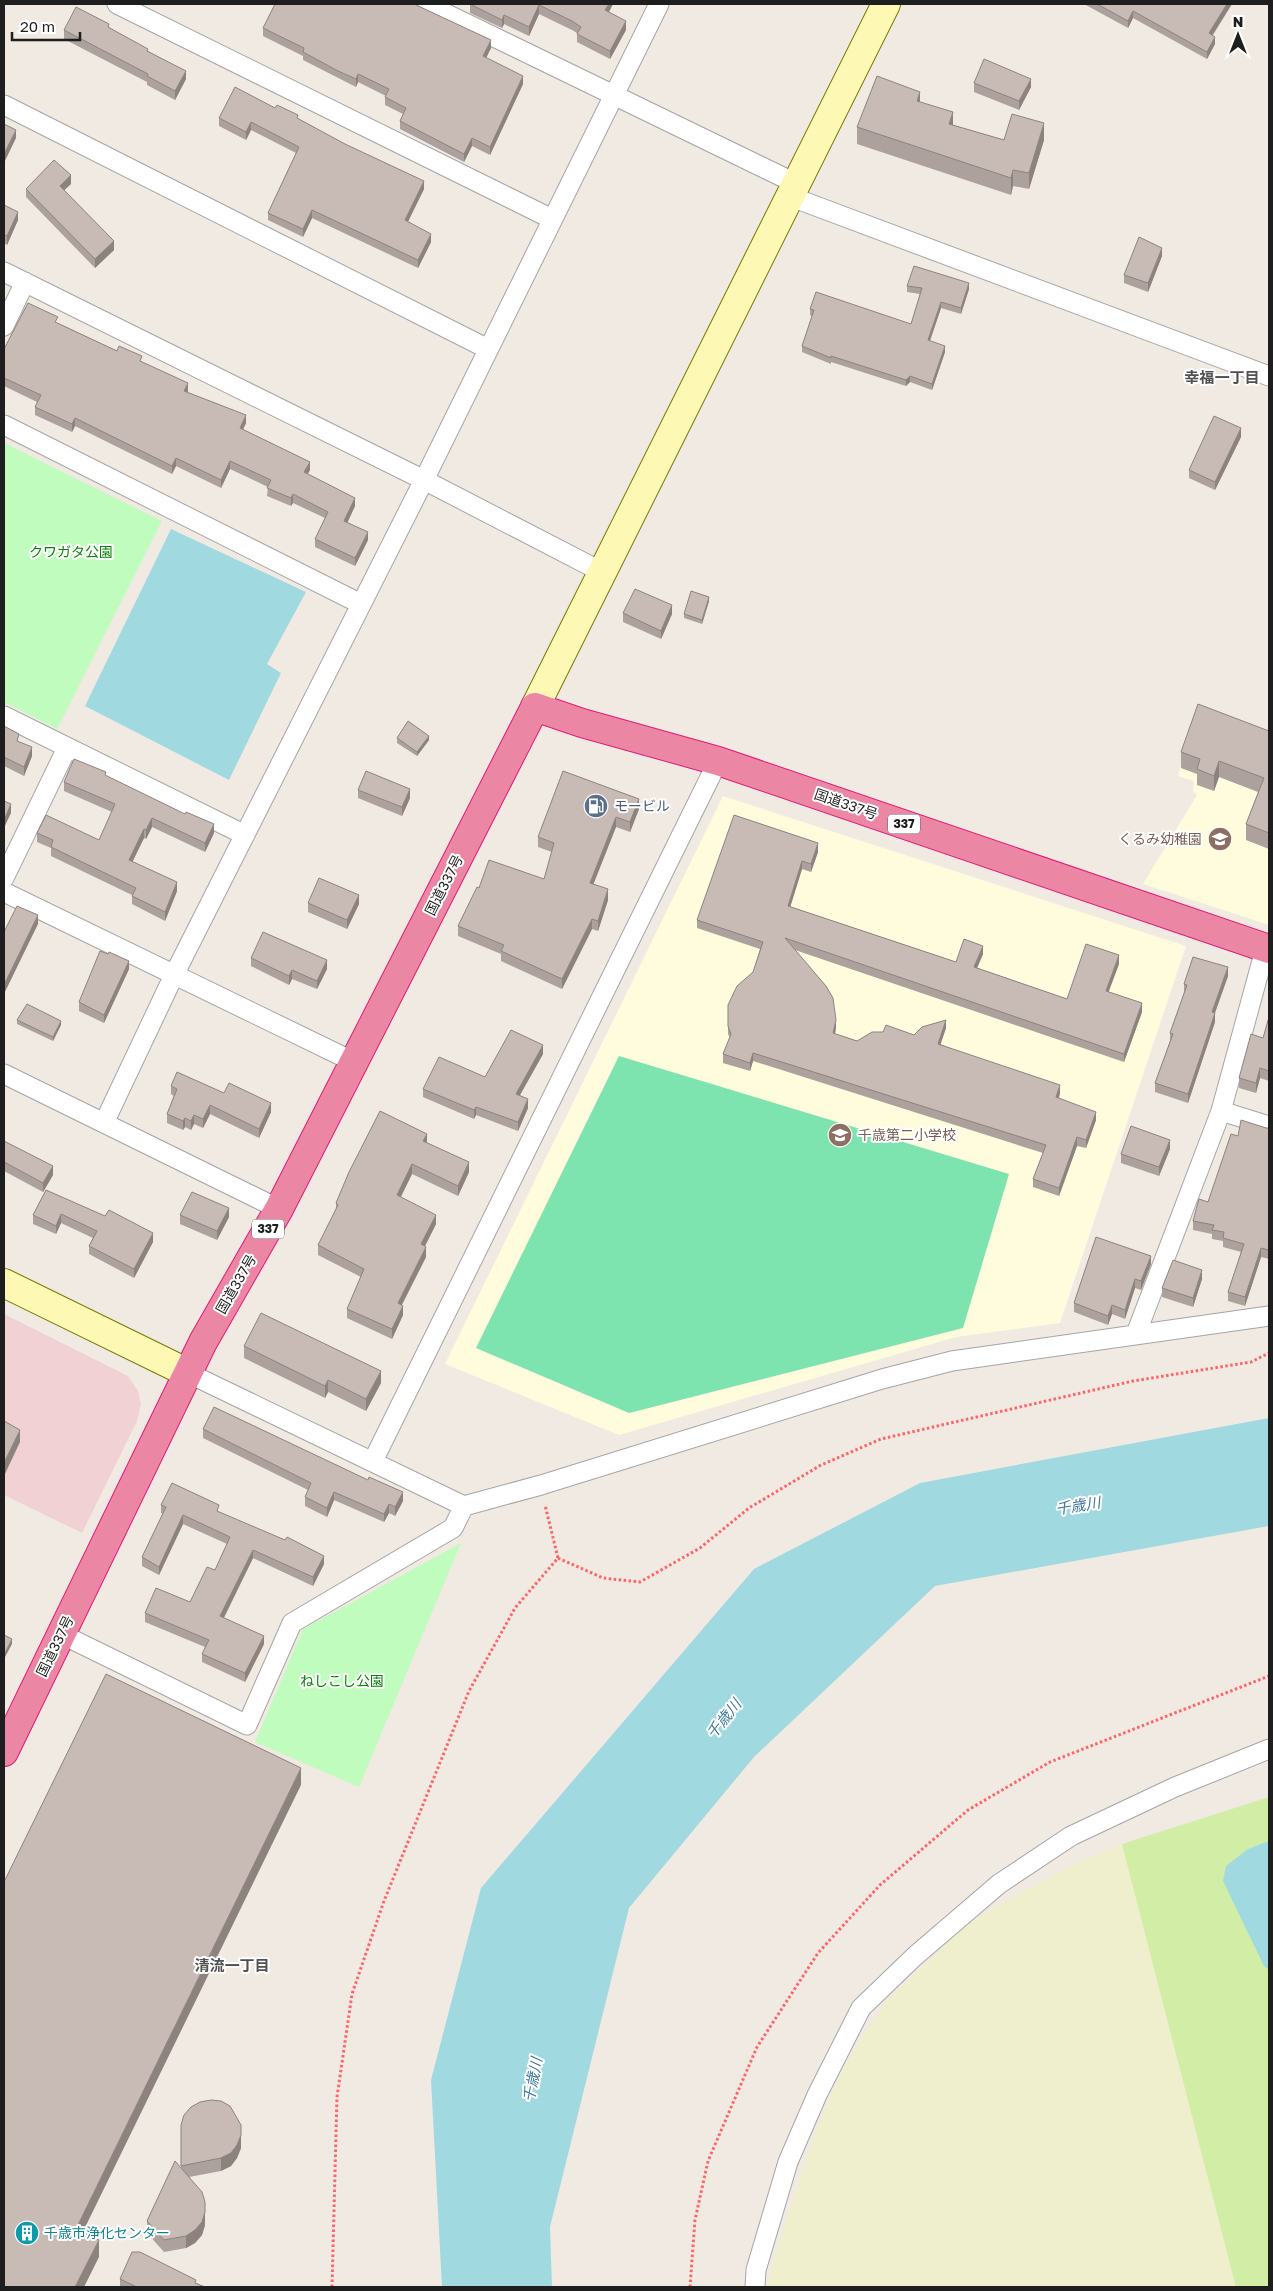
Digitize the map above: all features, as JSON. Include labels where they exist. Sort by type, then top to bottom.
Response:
[{"type":"highway","name":"国道337号","points":[[4,1752],[203,1342],[279,1209],[535,707],[582,723],[718,761],[1268,948]]},
{"type":"street","points":[[117,4],[552,219]]},
{"type":"street","points":[[426,4],[613,96],[792,190],[1269,376]]},
{"type":"street","points":[[104,1123],[174,975],[424,480],[659,4]]},
{"type":"street","points":[[535,707],[886,4]]},
{"type":"street","points":[[4,105],[488,349]]},
{"type":"street","points":[[4,272],[424,480],[602,572]]},
{"type":"street","points":[[4,326],[25,282]]},
{"type":"street","points":[[4,425],[361,604]]},
{"type":"street","points":[[4,716],[245,835]]},
{"type":"street","points":[[4,878],[67,748]]},
{"type":"street","points":[[373,1461],[718,761]]},
{"type":"street","points":[[4,892],[354,1062]]},
{"type":"street","points":[[1136,1334],[1221,1110],[1268,948]]},
{"type":"street","points":[[4,1074],[279,1209]]},
{"type":"street","points":[[1221,1110],[1269,1126]]},
{"type":"street","points":[[4,1283],[464,1506],[540,1485],[882,1379],[943,1364],[1136,1334],[1269,1316]]},
{"type":"street","points":[[61,1634],[246,1725],[292,1623],[453,1528],[464,1506]]},
{"type":"street","points":[[755,2287],[756,2270],[788,2162],[817,2095],[861,2008],[916,1956],[999,1884],[1071,1836],[1175,1787],[1269,1749]]},
{"type":"path","points":[[558,1558],[603,1578],[640,1582],[700,1548],[749,1508],[821,1465],[882,1439],[1133,1381],[1251,1362],[1269,1353]]},
{"type":"path","points":[[540,1485],[558,1558]]},
{"type":"path","points":[[332,2287],[337,2097],[352,1994],[384,1901],[469,1691],[514,1608],[558,1558]]},
{"type":"path","points":[[690,2287],[695,2220],[708,2161],[757,2047],[818,1953],[880,1885],[968,1810],[1050,1762],[1269,1676]]},
{"type":"shaded area","name":"くるみ幼稚園","points":[[1194,716],[1269,742],[1269,925],[1143,884],[1197,795],[1193,791],[1194,781],[1178,776]]},
{"type":"shaded area","name":"千歳第二小学校","points":[[723,796],[1186,946],[1060,1323],[956,1337],[619,1435],[445,1364]]},
{"type":"shaded area","points":[[4,1314],[128,1376],[138,1391],[141,1404],[137,1421],[82,1533],[4,1495]]},
{"type":"green space","name":"クワガタ公園","points":[[4,443],[162,521],[57,729],[4,702]]},
{"type":"green space","points":[[619,1056],[1009,1174],[963,1328],[629,1413],[476,1348]]},
{"type":"green space","name":"ねしこし公園","points":[[461,1543],[359,1787],[255,1742],[303,1629]]},
{"type":"green space","points":[[1269,1797],[1269,2287],[1236,2287],[1122,1844]]},
{"type":"green space","points":[[1122,1844],[1236,2287],[767,2287],[777,2249],[816,2130],[840,2074],[863,2035],[889,1999],[965,1926],[1011,1898],[1078,1862]]},
{"type":"water","points":[[171,529],[306,592],[267,664],[281,673],[229,780],[85,706]]},
{"type":"water","name":"千歳川","points":[[1269,1418],[1269,1526],[935,1586],[754,1757],[629,1908],[550,2227],[552,2287],[442,2287],[431,2080],[481,1888],[754,1569],[920,1483]]},
{"type":"water","points":[[1269,1841],[1269,1970],[1264,1966],[1223,1881],[1226,1866],[1248,1849]]},
{"type":"building","points":[[275,4],[414,4],[491,40],[483,56],[523,76],[490,147],[472,138],[464,154],[400,121],[406,108],[385,97],[389,89],[358,74],[356,79],[338,71],[303,52],[304,48],[263,28]]},
{"type":"building","points":[[470,4],[609,4],[605,10],[626,21],[610,51],[577,34],[581,27],[572,21],[539,5],[529,27],[504,15],[502,20]]},
{"type":"building","points":[[1097,4],[1227,4],[1209,33],[1215,37],[1207,52],[1133,11],[1128,21]]},
{"type":"building","points":[[76,7],[109,24],[108,27],[148,49],[147,51],[186,71],[175,91],[147,76],[148,74],[64,30]]},
{"type":"building","points":[[984,59],[1031,79],[1019,101],[974,83]]},
{"type":"building","points":[[877,76],[920,92],[917,101],[953,112],[949,124],[1004,140],[1012,114],[1044,123],[1029,173],[1013,170],[1011,178],[857,127]]},
{"type":"building","points":[[235,87],[275,108],[277,105],[298,115],[297,118],[345,144],[424,181],[405,220],[431,234],[418,260],[312,210],[303,229],[268,213],[299,147],[251,122],[246,132],[219,118]]},
{"type":"building","points":[[4,124],[16,130],[4,154]]},
{"type":"building","points":[[54,160],[71,175],[60,186],[114,241],[95,259],[26,189]]},
{"type":"building","points":[[4,205],[18,212],[7,236],[4,235]]},
{"type":"building","points":[[1139,237],[1162,248],[1148,283],[1124,275]]},
{"type":"building","points":[[914,266],[969,283],[961,308],[941,302],[928,340],[945,346],[932,384],[910,376],[906,380],[831,356],[831,358],[802,346],[814,310],[810,309],[816,292],[911,324],[922,288],[907,286]]},
{"type":"building","points":[[28,303],[58,317],[55,322],[117,351],[119,346],[142,356],[140,361],[188,383],[184,391],[246,415],[240,428],[310,462],[304,472],[355,498],[344,521],[368,532],[355,558],[315,539],[328,512],[293,494],[291,498],[267,488],[271,480],[230,461],[221,480],[176,458],[172,466],[75,418],[72,424],[35,407],[41,395],[4,378],[4,349]]},
{"type":"building","points":[[1214,416],[1241,428],[1215,482],[1189,470]]},
{"type":"building","points":[[635,589],[672,605],[661,631],[623,613]]},
{"type":"building","points":[[691,591],[709,597],[702,620],[684,614]]},
{"type":"building","points":[[1198,704],[1269,731],[1269,833],[1246,824],[1264,778],[1219,761],[1214,776],[1197,769],[1200,759],[1181,752]]},
{"type":"building","points":[[408,721],[429,736],[417,752],[397,738]]},
{"type":"building","points":[[4,726],[19,734],[17,741],[32,747],[24,767],[4,757]]},
{"type":"building","points":[[74,759],[106,772],[105,775],[185,814],[186,812],[214,824],[205,843],[152,818],[146,830],[144,829],[129,860],[177,882],[165,912],[132,896],[136,888],[51,847],[53,840],[37,833],[46,815],[99,840],[115,804],[64,782]]},
{"type":"building","points":[[366,771],[410,789],[402,807],[358,790]]},
{"type":"building","points":[[563,771],[639,799],[630,822],[616,817],[590,883],[608,889],[598,921],[592,919],[562,979],[501,951],[504,945],[458,926],[477,887],[479,888],[489,860],[544,879],[554,843],[538,837]]},
{"type":"building","points":[[4,801],[11,804],[4,820]]},
{"type":"building","points":[[734,815],[818,843],[811,864],[802,861],[788,906],[956,962],[964,939],[983,946],[974,967],[1067,999],[1086,944],[1119,955],[1106,991],[1142,1003],[1124,1054],[785,938],[826,986],[833,998],[836,1020],[833,1033],[857,1041],[872,1032],[883,1032],[886,1025],[914,1035],[922,1027],[946,1020],[938,1044],[1060,1085],[1056,1097],[1096,1112],[1086,1140],[1077,1137],[1059,1188],[1033,1179],[1046,1145],[753,1053],[750,1063],[723,1054],[731,1034],[728,1026],[728,1005],[737,986],[753,972],[763,942],[697,920]]},
{"type":"building","points":[[319,878],[359,895],[347,920],[308,903]]},
{"type":"building","points":[[17,906],[38,915],[4,985],[4,932]]},
{"type":"building","points":[[263,932],[327,960],[317,981],[292,970],[289,976],[251,958]]},
{"type":"building","points":[[100,951],[108,954],[109,952],[129,961],[104,1015],[79,1002]]},
{"type":"building","points":[[1193,957],[1228,967],[1212,1012],[1215,1013],[1188,1094],[1155,1083],[1173,1034],[1170,1033],[1187,985],[1184,984]]},
{"type":"building","points":[[27,1004],[61,1021],[53,1037],[17,1020]]},
{"type":"building","points":[[1269,1017],[1269,1071],[1260,1068],[1256,1083],[1239,1078],[1251,1034],[1263,1038]]},
{"type":"building","points":[[511,1030],[543,1045],[516,1094],[528,1099],[518,1122],[476,1107],[474,1110],[423,1089],[439,1057],[485,1077]]},
{"type":"building","points":[[177,1072],[224,1093],[229,1083],[271,1103],[259,1129],[210,1105],[203,1119],[194,1115],[191,1121],[185,1118],[183,1121],[167,1114],[177,1089],[171,1086]]},
{"type":"building","points":[[380,1111],[427,1134],[423,1141],[469,1162],[458,1186],[412,1164],[397,1195],[436,1215],[421,1244],[426,1247],[398,1303],[403,1306],[392,1329],[347,1309],[364,1269],[318,1245],[338,1205],[336,1203],[349,1172]]},
{"type":"building","points":[[1241,1120],[1269,1128],[1269,1250],[1261,1248],[1245,1297],[1228,1292],[1244,1244],[1223,1238],[1224,1232],[1212,1230],[1214,1225],[1193,1221],[1199,1199],[1208,1202],[1231,1134],[1238,1136]]},
{"type":"building","points":[[1131,1126],[1170,1140],[1159,1167],[1121,1154]]},
{"type":"building","points":[[4,1141],[53,1166],[43,1183],[4,1162]]},
{"type":"building","points":[[46,1190],[105,1216],[109,1210],[153,1233],[134,1269],[89,1246],[97,1231],[61,1214],[56,1226],[33,1215]]},
{"type":"building","points":[[192,1192],[229,1208],[217,1231],[180,1215]]},
{"type":"building","points":[[1096,1237],[1151,1256],[1141,1281],[1135,1279],[1125,1310],[1112,1305],[1108,1316],[1074,1303]]},
{"type":"building","points":[[1173,1260],[1202,1270],[1193,1298],[1162,1288]]},
{"type":"building","points":[[261,1313],[381,1371],[366,1399],[328,1380],[325,1386],[244,1346]]},
{"type":"building","points":[[214,1407],[368,1480],[369,1477],[403,1492],[395,1507],[389,1504],[384,1514],[334,1492],[327,1508],[305,1497],[311,1483],[203,1429]]},
{"type":"building","points":[[4,1421],[20,1430],[4,1463]]},
{"type":"building","points":[[172,1483],[219,1505],[217,1511],[285,1540],[287,1537],[324,1556],[313,1577],[253,1550],[220,1616],[264,1636],[245,1673],[202,1654],[209,1640],[145,1613],[156,1588],[190,1602],[207,1567],[215,1570],[230,1537],[183,1515],[159,1567],[142,1557],[166,1507],[161,1505]]},
{"type":"building","points":[[4,1635],[12,1639],[4,1655]]},
{"type":"building","points":[[106,1674],[301,1768],[76,2229],[99,2240],[75,2287],[4,2287],[4,1882]]},
{"type":"building","points":[[221,2101],[230,2106],[241,2125],[241,2135],[237,2145],[231,2153],[221,2158],[181,2166],[181,2125],[184,2115],[191,2107],[200,2102]]},
{"type":"building","points":[[175,2161],[202,2192],[205,2212],[202,2222],[195,2230],[186,2236],[164,2240],[147,2221]]},
{"type":"building","points":[[132,2252],[140,2252],[196,2280],[195,2283],[205,2287],[137,2287],[120,2279]]},
{"type":"place","name":"モービル","points":[[596,806]]},
{"type":"place","name":"くるみ幼稚園","points":[[1220,839]]},
{"type":"place","name":"千歳第二小学校","points":[[840,1135]]},
{"type":"place","name":"千歳市浄化センター","points":[[27,2233]]},
{"type":"district","name":"幸福一丁目","points":[[1222,378]]},
{"type":"district","name":"清流一丁目","points":[[232,1966]]}]
